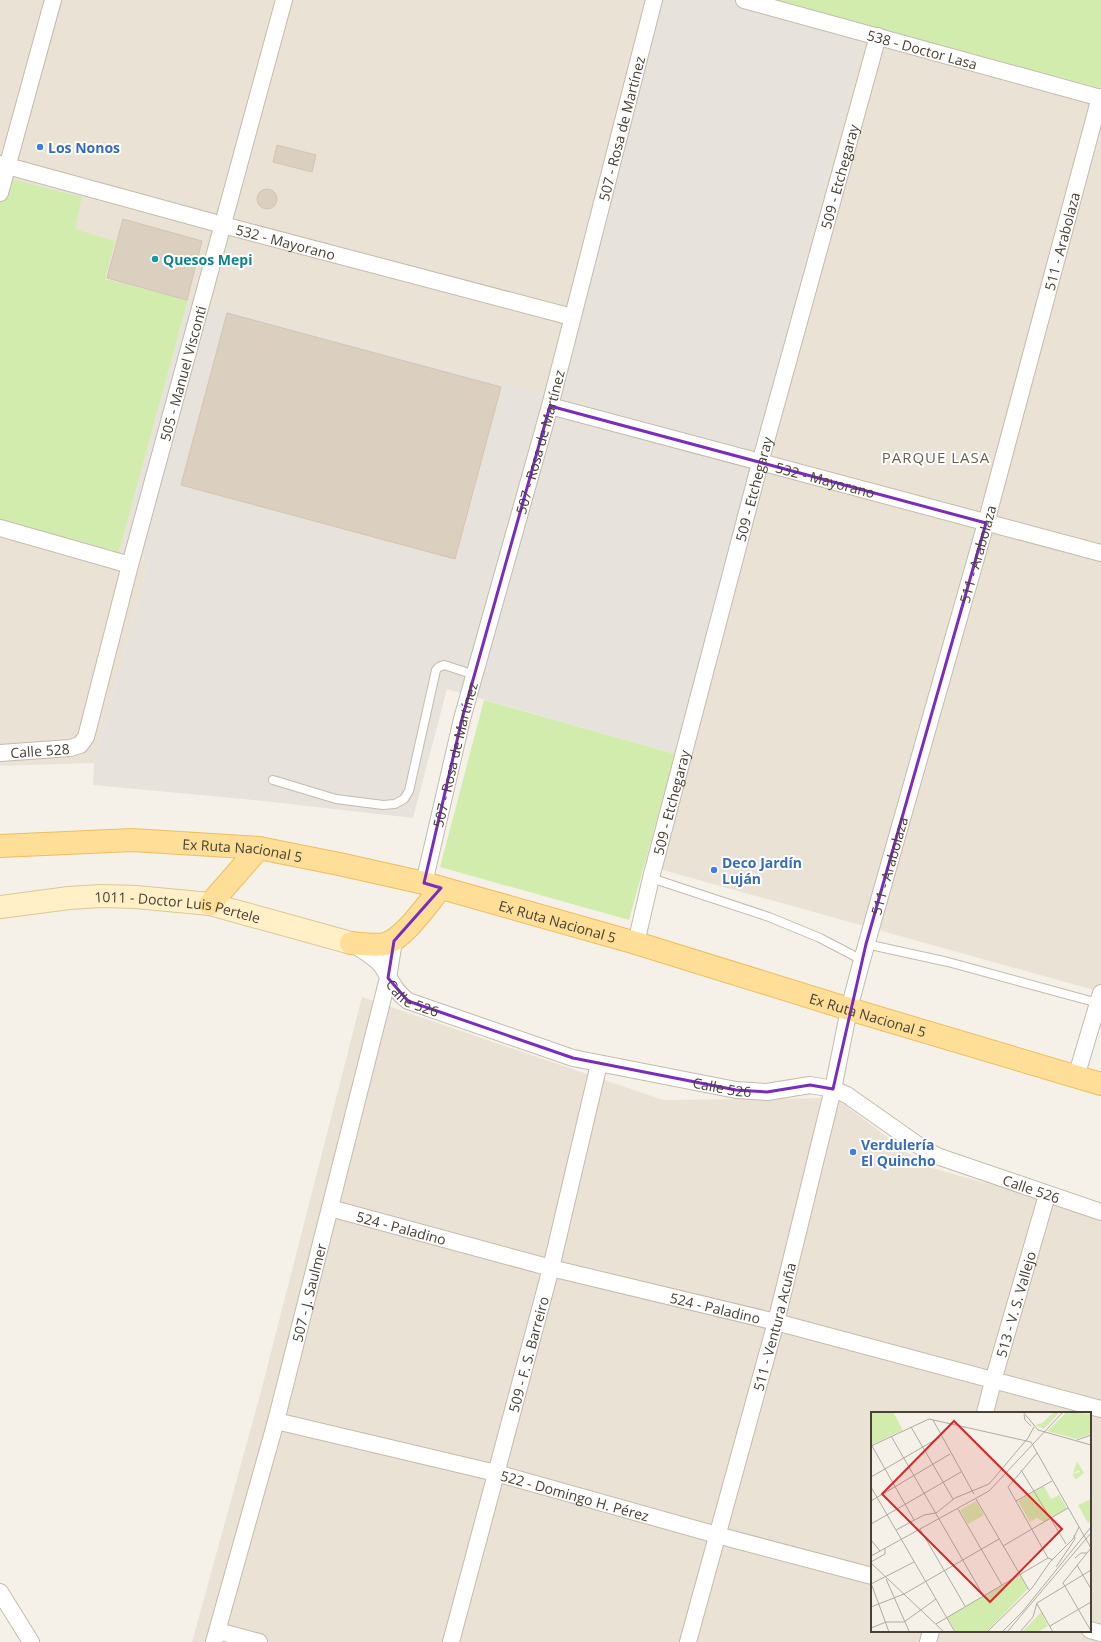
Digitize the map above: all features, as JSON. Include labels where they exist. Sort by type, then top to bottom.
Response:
[{"type":"main road","name":"Ex Ruta Nacional 5","points":[[0,846],[132,840],[259,848],[339,864],[432,886],[636,943],[849,1009],[1101,1084]]},
{"type":"main road","points":[[210,904],[259,848]]},
{"type":"main road","points":[[351,943],[384,944],[394,940],[403,933],[432,886]]},
{"type":"street","points":[[0,193],[4,165],[53,0]]},
{"type":"street","name":"505 - Manuel Visconti","points":[[80,746],[86,737],[130,565],[284,0]]},
{"type":"street","name":"507 - Rosa de Martínez","points":[[432,886],[462,719],[550,406],[654,0]]},
{"type":"street","name":"538 - Doctor Lasa","points":[[744,0],[1100,97]]},
{"type":"street","name":"509 - Etchegaray","points":[[636,943],[651,878],[760,463],[878,36]]},
{"type":"street","name":"511 - Arabolaza","points":[[849,1009],[866,944],[986,523],[1100,97]]},
{"type":"street","name":"532 - Mayorano","points":[[4,165],[223,225],[572,317]]},
{"type":"street","name":"532 - Mayorano","points":[[550,406],[1101,553]]},
{"type":"street","points":[[0,528],[130,565]]},
{"type":"street","name":"Calle 528","points":[[0,753],[80,746]]},
{"type":"street","name":"1011 - Doctor Luis Pertele","points":[[0,907],[69,898],[102,896],[136,897],[210,904],[351,943]]},
{"type":"street","name":"507 - J. Saulmer","points":[[216,1636],[276,1420],[388,978],[394,940]]},
{"type":"street","name":"Calle 526","points":[[351,943],[371,955],[381,965],[399,995],[408,1001],[573,1058],[599,1064],[736,1090],[767,1092],[810,1085],[833,1089],[848,1095],[918,1145],[937,1156],[1047,1195],[1101,1212]]},
{"type":"street","points":[[1076,1077],[1100,998]]},
{"type":"street","name":"511 - Ventura Acuña","points":[[688,1642],[776,1322],[833,1089],[849,1009]]},
{"type":"street","name":"509 - F. S. Barreiro","points":[[450,1642],[551,1268],[599,1064]]},
{"type":"street","name":"513 - V. S. Vallejo","points":[[985,1412],[1047,1195]]},
{"type":"street","name":"524 - Paladino","points":[[330,1208],[551,1268],[776,1322],[1101,1409]]},
{"type":"street","name":"522 - Domingo H. Pérez","points":[[276,1420],[496,1473],[717,1535],[871,1576]]},
{"type":"street","points":[[0,1592],[31,1642]]},
{"type":"street","points":[[1091,1630],[1101,1633]]},
{"type":"street","points":[[928,1642],[931,1632]]},
{"type":"street","points":[[216,1636],[259,1642]]},
{"type":"lane","points":[[273,780],[336,799],[383,805],[395,804],[404,799],[409,791],[436,670],[444,665],[475,675]]},
{"type":"lane","points":[[651,878],[769,917],[820,938],[862,960]]},
{"type":"lane","points":[[866,944],[1100,998]]},
{"type":"highlighted area","points":[[550,406],[986,523],[866,944],[833,1089],[810,1085],[767,1092],[736,1090],[573,1058],[408,1001],[388,978],[394,941],[441,888],[424,883],[462,719]]},
{"type":"shaded area","points":[[0,0],[662,0],[556,397],[105,279],[74,229],[0,176]]},
{"type":"shaded area","points":[[662,0],[764,0],[867,27],[675,754],[447,689],[413,818],[263,801],[93,785],[94,763],[149,560],[119,552],[188,300],[556,397]]},
{"type":"shaded area","points":[[867,27],[1101,88],[1101,992],[645,865]]},
{"type":"shaded area","points":[[0,520],[149,560],[94,763],[0,766]]},
{"type":"shaded area","points":[[362,997],[663,1100],[836,1098],[925,1166],[1101,1215],[1101,1642],[192,1642],[260,1395]]},
{"type":"green space","points":[[764,0],[1101,0],[1101,88]]},
{"type":"green space","points":[[0,176],[82,197],[75,229],[115,241],[105,279],[188,300],[119,552],[0,520]]},
{"type":"green space","points":[[484,700],[675,754],[629,920],[440,867]]},
{"type":"building","points":[[277,145],[316,155],[312,172],[273,162]]},
{"type":"building","points":[[267,189],[274,192],[277,199],[274,206],[267,209],[260,206],[257,199],[260,192]]},
{"type":"building","name":"Quesos Mepi","points":[[123,219],[202,241],[187,300],[107,278]]},
{"type":"building","points":[[227,313],[501,387],[455,559],[181,485]]},
{"type":"place","name":"Los Nonos","points":[[40,147]]},
{"type":"place","name":"Quesos Mepi","points":[[155,259]]},
{"type":"place","name":"Deco Jardín Luján","points":[[714,870]]},
{"type":"place","name":"Verdulería El Quincho","points":[[853,1152]]},
{"type":"district","name":"PARQUE LASA","points":[[936,457]]}]
